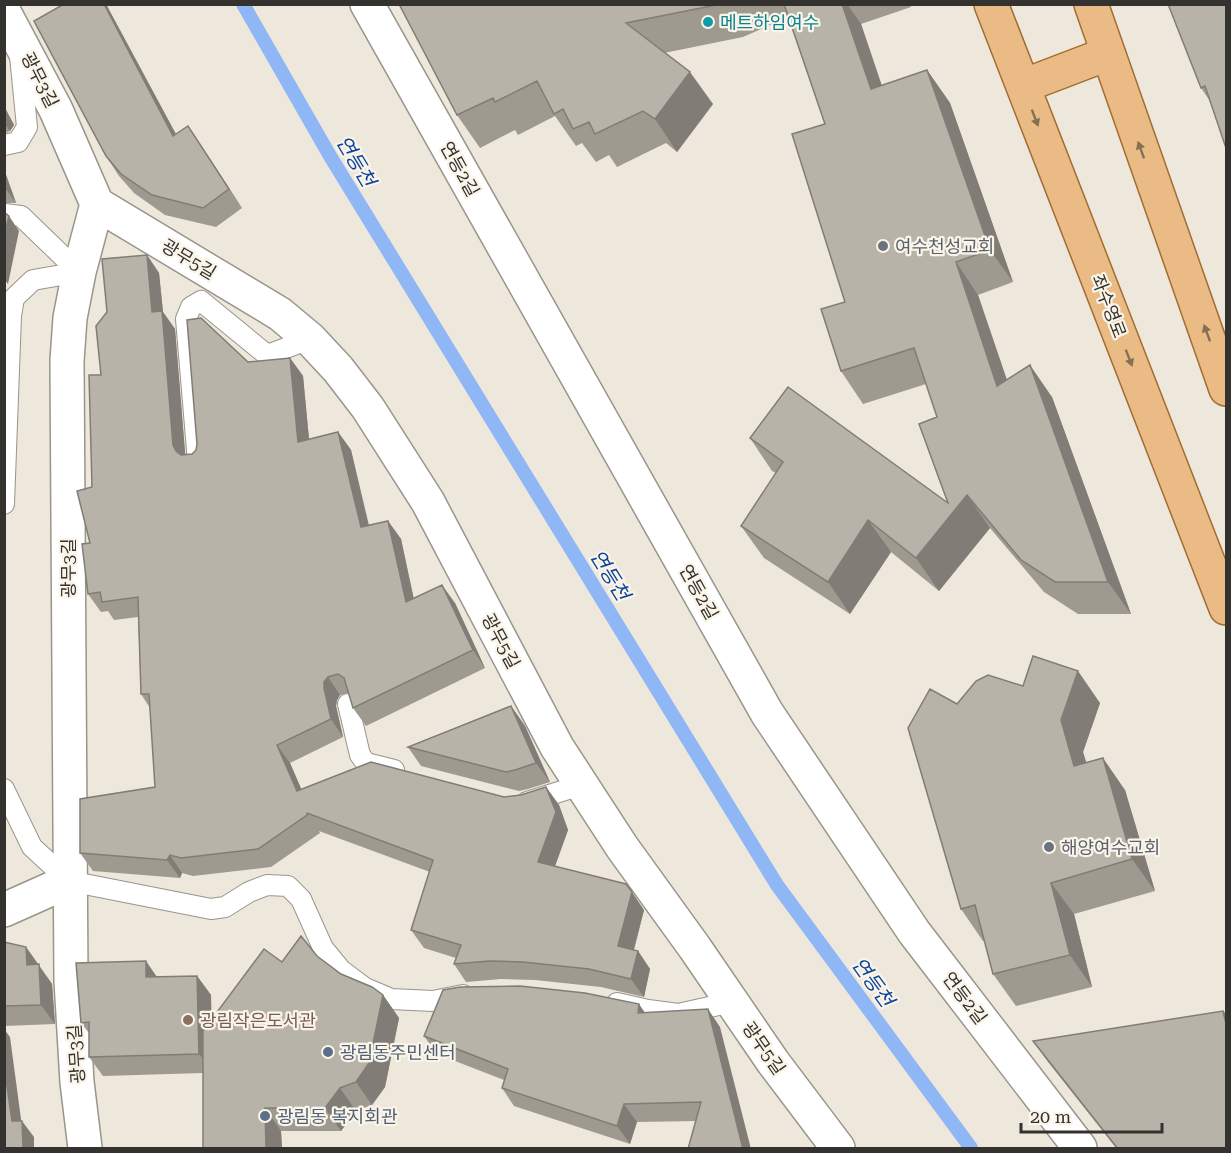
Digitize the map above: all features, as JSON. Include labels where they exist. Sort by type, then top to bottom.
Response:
[{"type":"main road","name":"좌수영로","points":[[991,4],[1227,608]]},
{"type":"main road","points":[[1091,4],[1227,388]]},
{"type":"main road","points":[[1023,86],[1107,54]]},
{"type":"street","name":"연등2길","points":[[367,4],[767,713],[914,932],[1080,1149]]},
{"type":"street","name":"광무3길","points":[[11,24],[56,110],[98,204],[79,272],[70,318],[67,361],[69,881],[72,992],[85,1149]]},
{"type":"street","name":"광무5길","points":[[98,204],[280,314],[310,339],[338,369],[368,408],[428,502],[557,747],[581,785],[773,1062],[838,1149]]},
{"type":"street","points":[[4,910],[69,881]]},
{"type":"lane","points":[[4,145],[18,142],[27,127],[11,24]]},
{"type":"lane","points":[[4,214],[21,216],[79,272]]},
{"type":"lane","points":[[4,504],[11,316],[14,298],[33,280],[79,272]]},
{"type":"lane","points":[[198,462],[186,319],[191,307],[201,302],[267,355],[310,339]]},
{"type":"lane","points":[[348,704],[360,755],[366,763],[412,775]]},
{"type":"lane","points":[[510,801],[519,803],[531,801],[581,785]]},
{"type":"lane","points":[[4,789],[32,847],[69,881],[211,909],[225,907],[249,892],[267,885],[288,886],[301,899],[323,948],[341,970],[364,988],[391,999],[433,1001],[481,992]]},
{"type":"lane","points":[[600,999],[678,1014],[732,1002]]},
{"type":"building","points":[[64,4],[104,4],[173,136],[188,126],[229,189],[203,208],[152,195],[121,174],[106,156],[34,21]]},
{"type":"building","points":[[399,4],[721,4],[626,23],[690,72],[655,119],[643,111],[595,134],[589,122],[573,129],[563,109],[554,114],[537,81],[495,102],[493,98],[457,115]]},
{"type":"building","points":[[784,4],[842,4],[871,89],[927,70],[990,250],[956,262],[997,386],[1030,365],[1108,582],[1055,582],[1021,560],[967,495],[916,558],[868,520],[828,582],[741,526],[783,462],[750,438],[788,387],[948,503],[919,424],[937,417],[914,348],[841,371],[821,309],[845,302],[792,134],[825,124]]},
{"type":"building","points":[[1168,4],[1227,4],[1227,151],[1205,86],[1201,88]]},
{"type":"building","points":[[4,212],[9,216],[4,235]]},
{"type":"building","points":[[147,255],[152,312],[162,311],[173,445],[176,451],[181,455],[192,454],[197,444],[187,320],[201,318],[248,362],[290,358],[298,442],[338,432],[361,527],[388,521],[406,602],[442,585],[473,650],[353,708],[344,678],[338,674],[328,677],[324,682],[324,688],[331,719],[277,745],[297,791],[371,762],[504,797],[521,795],[546,787],[556,812],[538,862],[626,884],[632,892],[618,946],[638,951],[631,979],[589,969],[523,962],[489,961],[454,964],[461,945],[411,930],[433,860],[307,813],[258,849],[181,858],[170,855],[167,860],[80,853],[80,799],[155,787],[149,694],[141,694],[138,597],[102,602],[100,592],[88,594],[82,544],[90,543],[77,491],[92,487],[89,375],[101,375],[96,326],[107,312],[102,259]]},
{"type":"building","name":"해양여수교회","points":[[1033,656],[1078,671],[1061,720],[1074,766],[1103,758],[1132,859],[1051,883],[1070,955],[993,974],[975,905],[961,909],[908,728],[930,689],[957,704],[976,681],[988,675],[1023,686]]},
{"type":"building","points":[[511,706],[536,763],[506,772],[408,747]]},
{"type":"building","points":[[301,936],[317,956],[341,974],[372,987],[383,995],[369,1063],[356,1082],[340,1088],[325,1108],[265,1108],[266,1149],[203,1149],[203,1031],[264,949],[282,962]]},
{"type":"building","points":[[4,942],[26,947],[27,965],[39,964],[41,1005],[4,1006]]},
{"type":"building","points":[[146,961],[146,977],[197,976],[199,1054],[89,1057],[89,1022],[81,1023],[76,963]]},
{"type":"building","points":[[520,986],[585,993],[639,1004],[638,1013],[708,1009],[743,1149],[688,1149],[701,1102],[624,1104],[617,1126],[502,1088],[508,1069],[424,1036],[443,990],[460,987]]},
{"type":"building","points":[[1223,1011],[1227,1028],[1227,1149],[1118,1149],[1033,1041]]},
{"type":"building","points":[[4,1066],[12,1121],[22,1121],[23,1149],[4,1149]]},
{"type":"waterway","name":"연등천","points":[[243,4],[330,156],[777,885],[971,1148]]},
{"type":"place","name":"메트하임여수","points":[[708,22]]},
{"type":"place","name":"여수천성교회","points":[[883,246]]},
{"type":"place","name":"해양여수교회","points":[[1049,847]]},
{"type":"place","name":"광림작은도서관","points":[[188,1020]]},
{"type":"place","name":"광림동주민센터","points":[[328,1052]]},
{"type":"place","name":"광림동 복지회관","points":[[265,1116]]}]
